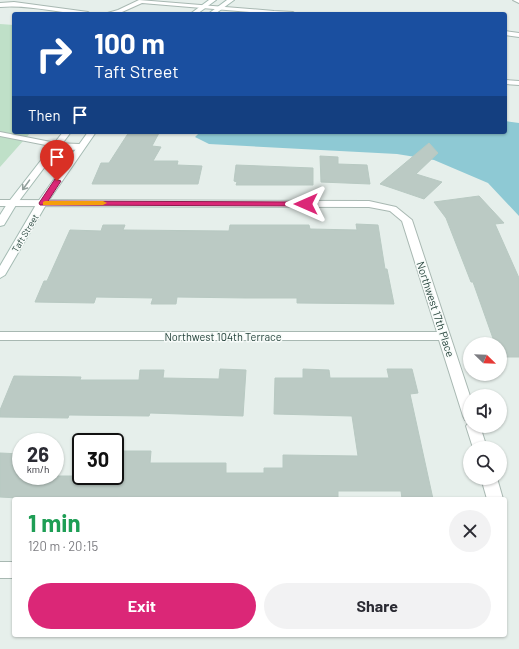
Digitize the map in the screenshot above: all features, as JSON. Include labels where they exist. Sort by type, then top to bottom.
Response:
[{"type":"street","points":[[116,12],[143,0],[272,12]]},
{"type":"street","points":[[166,0],[203,6]]},
{"type":"street","points":[[196,12],[213,0]]},
{"type":"street","points":[[214,12],[231,0]]},
{"type":"street","points":[[0,5],[14,4],[73,12]]},
{"type":"street","points":[[507,33],[519,35]]},
{"type":"street","points":[[507,82],[519,83]]},
{"type":"street","points":[[0,223],[12,204],[65,134]]},
{"type":"street","name":"Taft Street","points":[[0,275],[42,203],[90,134]]},
{"type":"street","points":[[56,145],[80,147]]},
{"type":"street","points":[[0,203],[42,203]]},
{"type":"street","name":"Northwest 17th Place","points":[[42,203],[369,204],[394,208],[407,220],[463,394]]},
{"type":"street","name":"Northwest 104th Terrace","points":[[0,336],[445,336]]},
{"type":"street","points":[[491,485],[494,497]]},
{"type":"street","points":[[0,570],[12,570]]},
{"type":"lane","points":[[0,134],[56,145]]},
{"type":"green space","points":[[0,24],[12,25],[12,134],[29,134],[0,167]]},
{"type":"water","points":[[507,121],[519,123],[519,216],[488,183],[434,160],[397,154],[209,144],[195,137],[198,134],[507,134]]},
{"type":"building","points":[[128,134],[158,134],[152,146],[161,147],[153,161],[178,161],[177,165],[202,166],[198,184],[92,184],[101,163],[109,163]]},
{"type":"building","points":[[429,143],[438,153],[416,174],[442,182],[424,199],[380,184]]},
{"type":"building","points":[[320,156],[338,157],[338,164],[367,165],[370,184],[321,182]]},
{"type":"building","points":[[236,165],[313,168],[313,185],[236,185],[237,182],[234,181]]},
{"type":"building","points":[[479,196],[504,223],[495,224],[519,278],[519,357],[507,357],[507,337],[493,337],[473,282],[471,282],[446,218],[434,202]]},
{"type":"building","points":[[356,224],[378,225],[385,269],[387,269],[394,304],[297,303],[297,298],[177,297],[176,304],[151,304],[153,298],[96,297],[94,303],[35,302],[44,281],[47,281],[70,230],[101,231],[103,225],[125,225],[123,230],[229,231],[230,225],[309,225],[310,229],[357,230]]},
{"type":"building","points":[[220,369],[246,370],[243,416],[150,413],[149,416],[69,415],[68,418],[0,417],[0,410],[14,376],[81,377],[80,380],[139,380],[140,370],[164,370],[163,378],[219,379]]},
{"type":"building","points":[[303,369],[329,370],[330,378],[389,378],[387,369],[412,369],[418,393],[410,394],[433,497],[402,497],[401,491],[338,491],[338,497],[0,497],[0,453],[12,454],[12,485],[64,485],[64,476],[72,476],[72,485],[124,485],[124,451],[151,451],[150,463],[226,463],[226,473],[264,473],[264,468],[283,468],[283,455],[358,456],[352,416],[274,414],[275,378],[303,378]]},
{"type":"slow traffic","points":[[45,203],[103,203]]},
{"type":"route","points":[[57,181],[42,203],[306,204]]}]
